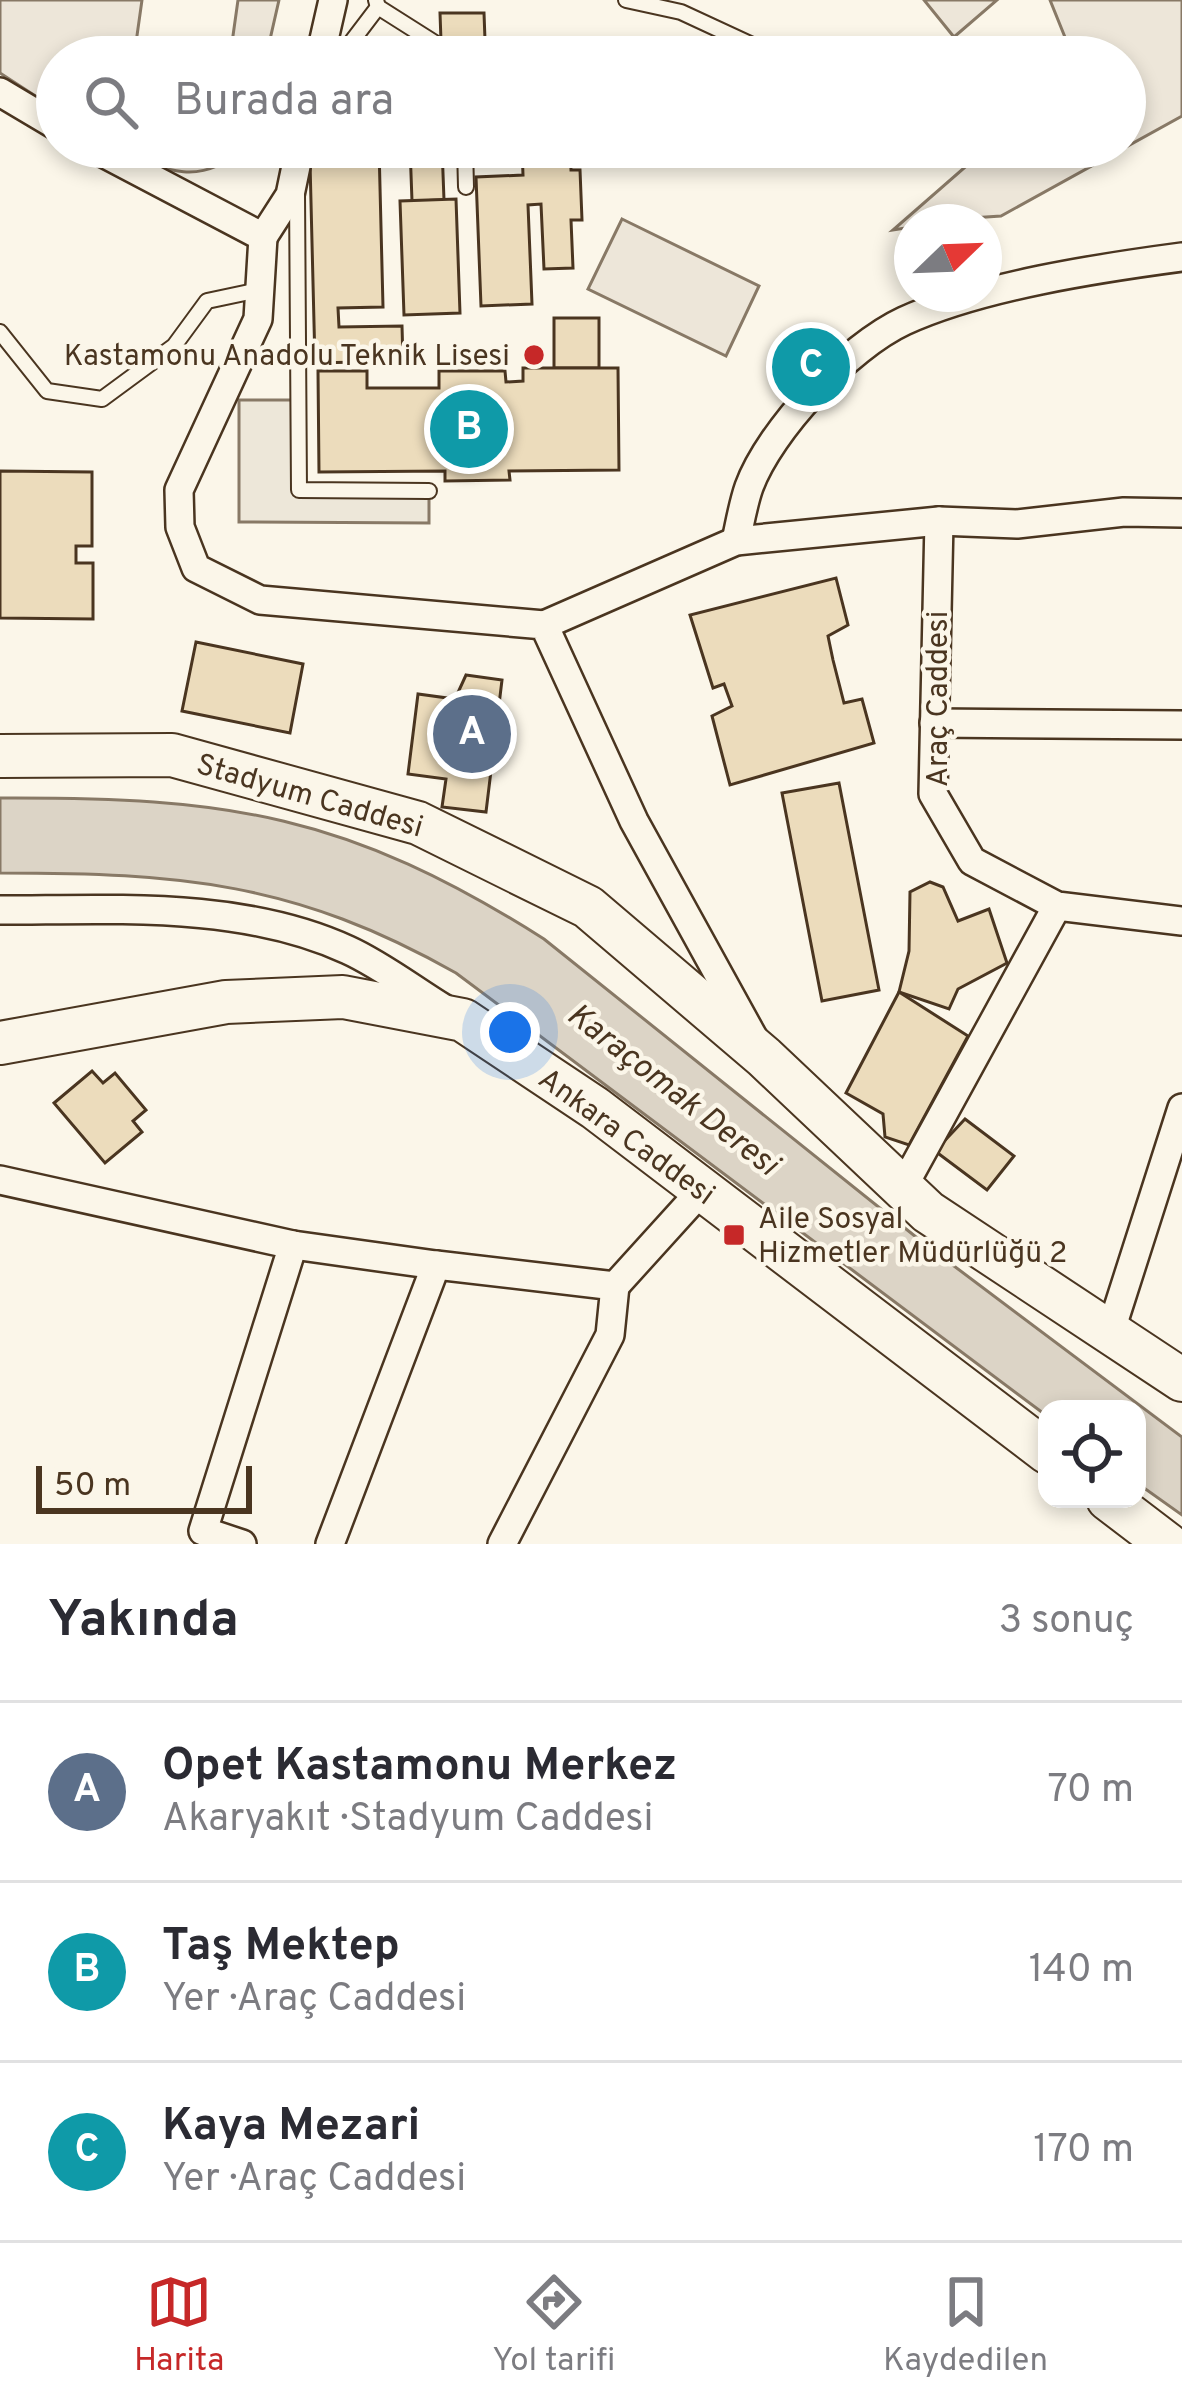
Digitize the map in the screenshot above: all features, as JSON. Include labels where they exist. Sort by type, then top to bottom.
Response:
[{"type":"main road","name":"Stadyum Caddesi","points":[[0,756],[172,755],[418,823],[588,908],[764,1057]]},
{"type":"main road","name":"Ankara Caddesi","points":[[0,1043],[226,1001],[343,998],[464,1020],[595,1108],[1038,1445]]},
{"type":"main road","points":[[764,1057],[928,1212],[1182,1380]]},
{"type":"main road","points":[[1121,1520],[1167,1544]]},
{"type":"street","points":[[325,36],[333,0]]},
{"type":"street","points":[[0,92],[36,113]]},
{"type":"street","points":[[131,168],[263,238]]},
{"type":"street","points":[[297,168],[290,194],[263,238],[258,319],[178,490],[180,527],[196,568],[260,599],[544,625],[736,541],[939,521],[1017,524],[1124,512],[1182,513]]},
{"type":"street","points":[[736,541],[750,484],[790,422],[836,369],[903,322],[1064,278],[1182,257]]},
{"type":"street","name":"Araç Caddesi","points":[[939,521],[933,794],[972,861],[1057,907],[1182,921]]},
{"type":"street","points":[[544,625],[634,821],[764,1057]]},
{"type":"street","points":[[934,723],[1182,725]]},
{"type":"street","points":[[903,1187],[1057,907]]},
{"type":"street","points":[[0,910],[124,910],[236,918],[347,949],[464,1020]]},
{"type":"street","points":[[1110,1333],[1182,1108]]},
{"type":"street","points":[[0,1180],[293,1244],[615,1286]]},
{"type":"street","points":[[502,1544],[610,1335],[615,1286],[702,1190]]},
{"type":"street","points":[[242,1544],[203,1531],[293,1244]]},
{"type":"street","points":[[330,1544],[436,1265]]},
{"type":"lane","points":[[626,0],[681,12],[733,36]]},
{"type":"lane","points":[[355,36],[377,4],[425,36]]},
{"type":"lane","points":[[299,168],[299,490],[429,490]]},
{"type":"lane","points":[[466,168],[466,187]]},
{"type":"lane","points":[[0,332],[47,391],[102,399],[174,346],[207,301],[259,290]]},
{"type":"shaded area","points":[[0,0],[142,0],[137,36],[36,36],[36,96],[0,73]]},
{"type":"shaded area","points":[[238,0],[279,0],[271,36],[233,36]]},
{"type":"shaded area","points":[[924,0],[997,0],[955,36]]},
{"type":"shaded area","points":[[1050,0],[1182,0],[1182,116],[1146,136],[1146,36],[1065,36]]},
{"type":"shaded area","points":[[165,168],[214,168],[184,172]]},
{"type":"shaded area","points":[[964,168],[1088,168],[1002,215],[1002,204],[923,204]]},
{"type":"shaded area","points":[[622,219],[759,286],[726,356],[588,289]]},
{"type":"shaded area","points":[[239,400],[299,400],[299,490],[429,491],[429,523],[239,522]]},
{"type":"water","name":"Karaçomak Deresi","points":[[0,798],[154,802],[221,809],[346,839],[408,864],[544,939],[926,1245],[1133,1400],[1038,1400],[1038,1409],[456,973],[398,943],[289,901],[236,889],[125,876],[0,873]]},
{"type":"water","points":[[1146,1410],[1182,1437],[1182,1515],[1146,1489]]},
{"type":"building","points":[[440,13],[484,13],[485,36],[441,36]]},
{"type":"building","points":[[310,168],[380,168],[383,307],[338,308],[339,327],[402,326],[403,361],[315,363]]},
{"type":"building","points":[[411,168],[443,168],[444,200],[412,201]]},
{"type":"building","points":[[523,168],[580,170],[582,220],[571,220],[573,268],[544,269],[541,204],[528,205],[532,304],[481,306],[476,177],[523,175]]},
{"type":"building","points":[[456,199],[460,313],[404,315],[400,201]]},
{"type":"building","points":[[554,318],[599,318],[599,368],[554,368]]},
{"type":"building","points":[[523,368],[618,368],[619,470],[509,471],[510,480],[445,481],[445,471],[319,472],[318,371],[367,371],[367,388],[439,388],[439,371],[505,371],[506,382],[523,381]]},
{"type":"building","points":[[0,471],[92,472],[92,546],[76,546],[76,563],[93,563],[93,619],[0,618]]},
{"type":"building","points":[[836,578],[848,625],[828,636],[833,660],[844,703],[862,699],[874,743],[730,785],[712,716],[732,706],[724,684],[713,688],[690,615]]},
{"type":"building","points":[[196,642],[303,664],[290,733],[182,711]]},
{"type":"building","points":[[466,675],[502,680],[486,812],[442,807],[446,779],[408,774],[418,694],[455,699]]},
{"type":"building","points":[[839,783],[879,990],[822,1001],[782,793]]},
{"type":"building","points":[[930,882],[943,887],[958,921],[989,909],[1007,963],[958,989],[949,1009],[899,992],[909,951],[910,892]]},
{"type":"building","points":[[899,992],[968,1036],[909,1145],[885,1137],[883,1114],[846,1093]]},
{"type":"building","points":[[92,1071],[103,1083],[115,1073],[146,1110],[133,1121],[142,1132],[105,1163],[54,1103]]},
{"type":"building","points":[[965,1119],[1014,1156],[987,1190],[935,1151]]},
{"type":"place","name":"Kastamonu Anadolu Teknik Lisesi","points":[[534,355]]},
{"type":"place","name":"Kaya Mezari","points":[[811,367]]},
{"type":"place","name":"Taş Mektep","points":[[469,429]]},
{"type":"place","name":"Opet Kastamonu Merkez","points":[[472,734]]},
{"type":"place","name":"Aile Sosyal Hizmetler Müdürlüğü 2","points":[[734,1235]]}]
